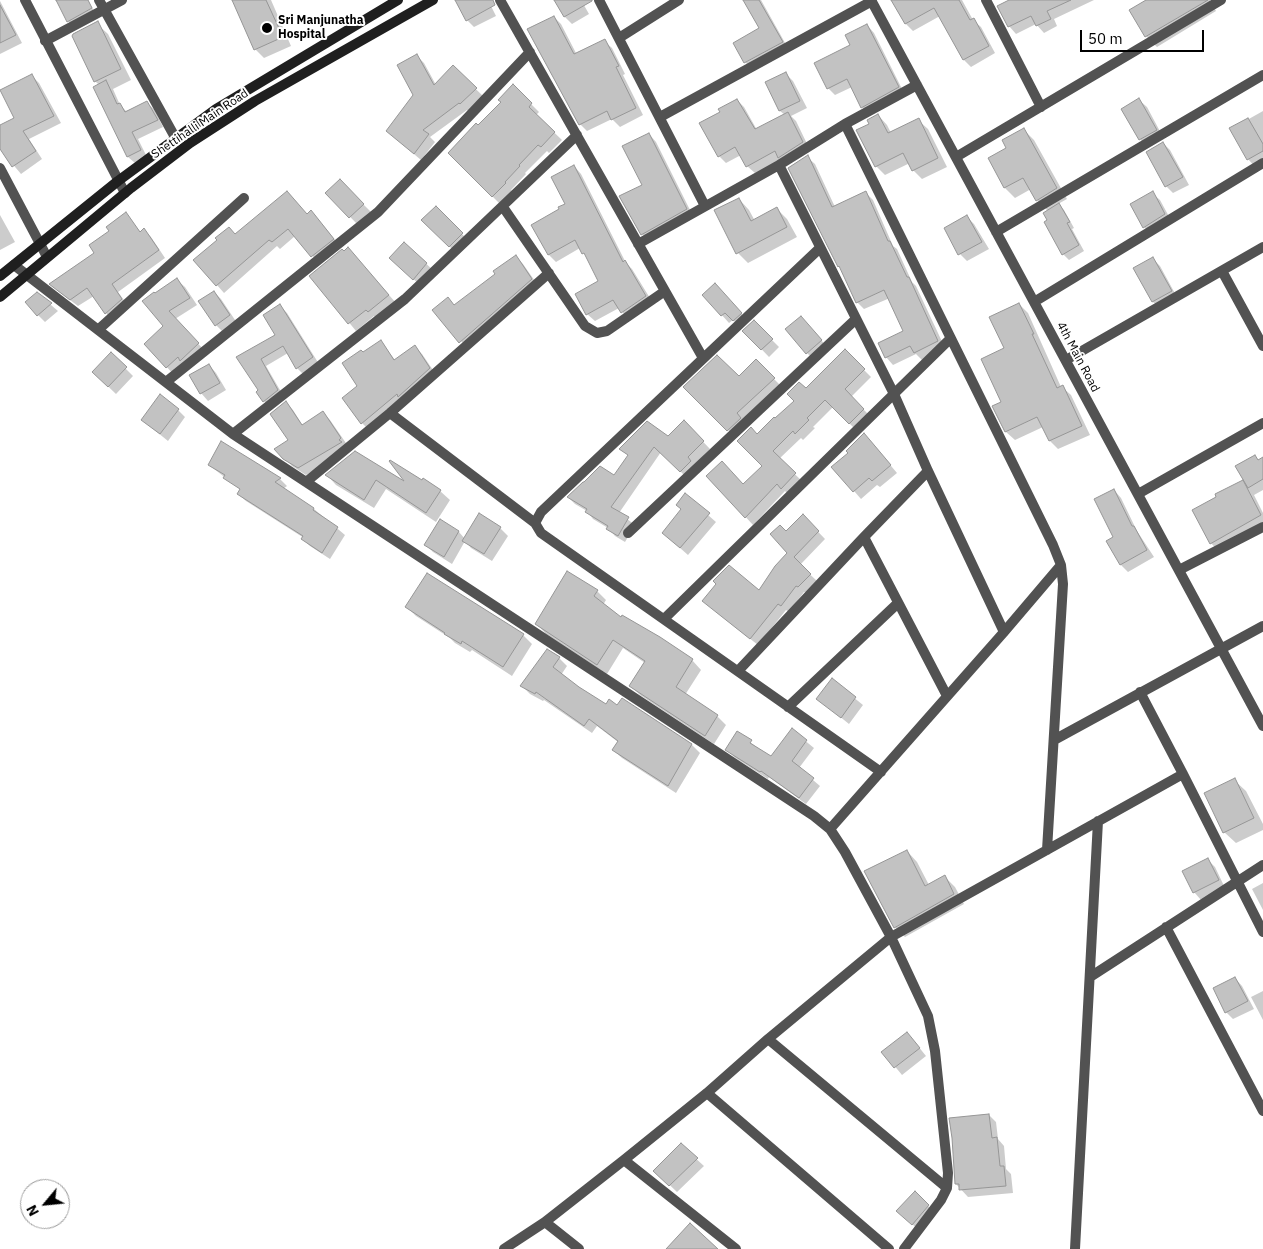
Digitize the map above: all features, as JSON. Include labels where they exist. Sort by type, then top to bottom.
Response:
[{"type":"main road","name":"Shettihalli Main Road","points":[[0,276],[118,181],[216,109],[398,0]]},
{"type":"main road","name":"Shettihalli Main Road","points":[[0,297],[125,193],[190,143],[255,101],[433,0]]},
{"type":"street","points":[[24,0],[125,193]]},
{"type":"street","points":[[45,41],[102,5],[122,0]]},
{"type":"street","points":[[500,0],[703,358]]},
{"type":"street","points":[[599,0],[705,206]]},
{"type":"street","points":[[619,38],[679,0]]},
{"type":"street","points":[[986,0],[1041,107]]},
{"type":"street","points":[[956,157],[1221,0]]},
{"type":"street","points":[[660,117],[871,1]]},
{"type":"street","name":"4th Main Road","points":[[871,1],[1263,726]]},
{"type":"street","points":[[102,5],[176,139]]},
{"type":"street","points":[[166,382],[378,212],[530,52]]},
{"type":"street","points":[[996,232],[1263,75]]},
{"type":"street","points":[[638,244],[779,165],[845,124],[917,84]]},
{"type":"street","points":[[845,124],[1053,545],[1060,565],[1063,584],[1047,850]]},
{"type":"street","points":[[233,434],[405,299],[577,135]]},
{"type":"street","points":[[1034,302],[1263,163]]},
{"type":"street","points":[[779,165],[894,394],[1004,632]]},
{"type":"street","points":[[0,168],[47,257]]},
{"type":"street","points":[[99,329],[244,198]]},
{"type":"street","points":[[503,207],[585,326],[597,333],[607,331],[665,291]]},
{"type":"street","points":[[1066,360],[1263,247]]},
{"type":"street","points":[[536,523],[541,512],[820,248]]},
{"type":"street","points":[[14,265],[233,434],[806,811],[830,829],[845,852],[891,937],[928,1016],[935,1051],[948,1173],[947,1188],[941,1200],[904,1249]]},
{"type":"street","points":[[1222,271],[1263,346]]},
{"type":"street","points":[[306,482],[390,413],[549,274]]},
{"type":"street","points":[[628,533],[856,319]]},
{"type":"street","points":[[664,619],[950,339]]},
{"type":"street","points":[[390,413],[536,523],[541,533],[881,772]]},
{"type":"street","points":[[1138,494],[1263,423]]},
{"type":"street","points":[[738,671],[928,471]]},
{"type":"street","points":[[1179,570],[1263,527]]},
{"type":"street","points":[[864,537],[947,696]]},
{"type":"street","points":[[830,829],[1004,632],[1060,565]]},
{"type":"street","points":[[788,707],[898,602]]},
{"type":"street","points":[[1054,740],[1263,626]]},
{"type":"street","points":[[1140,692],[1184,774],[1263,932]]},
{"type":"street","points":[[504,1249],[544,1222],[624,1160],[707,1093],[768,1039],[891,937],[1184,774]]},
{"type":"street","points":[[1075,1249],[1098,822]]},
{"type":"street","points":[[1090,977],[1263,865]]},
{"type":"street","points":[[1166,927],[1263,1111]]},
{"type":"street","points":[[768,1039],[947,1188]]},
{"type":"street","points":[[707,1093],[889,1249]]},
{"type":"street","points":[[624,1160],[736,1249]]},
{"type":"street","points":[[544,1222],[579,1249]]},
{"type":"building","points":[[56,0],[88,0],[92,8],[67,22]]},
{"type":"building","points":[[232,0],[266,0],[283,37],[254,50]]},
{"type":"building","points":[[455,0],[493,0],[495,5],[466,21]]},
{"type":"building","points":[[554,0],[592,0],[592,1],[564,17]]},
{"type":"building","points":[[743,0],[759,0],[783,42],[744,63],[733,43],[759,28]]},
{"type":"building","points":[[891,0],[959,0],[970,20],[974,18],[989,46],[963,60],[934,8],[905,24]]},
{"type":"building","points":[[1009,0],[1071,0],[1047,11],[1051,19],[1036,26],[1031,16],[1008,27],[997,6]]},
{"type":"building","points":[[1146,0],[1208,0],[1145,37],[1129,10]]},
{"type":"building","points":[[0,5],[16,35],[0,43]]},
{"type":"building","points":[[554,16],[574,54],[605,39],[619,66],[616,67],[636,108],[611,120],[607,111],[579,125],[527,29]]},
{"type":"building","points":[[98,21],[121,69],[94,82],[72,36]]},
{"type":"building","points":[[867,24],[899,87],[861,108],[847,79],[827,89],[814,63],[850,45],[845,35]]},
{"type":"building","points":[[417,54],[434,85],[453,65],[477,88],[460,104],[423,130],[429,134],[414,154],[386,131],[413,95],[397,65]]},
{"type":"building","points":[[786,72],[800,101],[779,111],[765,82]]},
{"type":"building","points":[[32,74],[54,116],[23,131],[36,151],[12,167],[0,149],[0,125],[14,118],[0,90]]},
{"type":"building","points":[[106,80],[117,104],[120,103],[125,112],[147,101],[158,120],[132,132],[141,150],[127,157],[93,87]]},
{"type":"building","points":[[513,84],[532,103],[529,107],[555,132],[541,147],[538,145],[492,197],[448,153],[476,123],[478,125],[501,102],[498,100]]},
{"type":"building","points":[[1139,98],[1157,130],[1139,140],[1121,109]]},
{"type":"building","points":[[737,99],[755,129],[788,112],[803,142],[778,158],[775,151],[746,167],[735,147],[718,157],[699,123],[720,112],[718,109]]},
{"type":"building","points":[[878,114],[888,133],[919,118],[938,158],[912,171],[903,153],[875,167],[856,130],[869,124],[867,120]]},
{"type":"building","points":[[1248,118],[1263,144],[1263,151],[1247,160],[1229,128]]},
{"type":"building","points":[[1024,128],[1057,188],[1036,201],[1023,178],[1004,188],[988,158],[1006,148],[1002,140]]},
{"type":"building","points":[[649,133],[687,209],[641,235],[619,196],[642,185],[622,146]]},
{"type":"building","points":[[1163,142],[1183,177],[1165,187],[1146,152]]},
{"type":"building","points":[[808,155],[832,207],[866,191],[888,241],[890,241],[907,277],[909,277],[938,341],[914,353],[910,346],[885,358],[878,343],[903,331],[884,290],[856,303],[788,168]]},
{"type":"building","points":[[574,165],[623,262],[625,260],[646,296],[621,313],[613,300],[586,315],[575,294],[598,281],[584,253],[582,254],[575,240],[548,255],[531,225],[565,204],[551,177]]},
{"type":"building","points":[[340,179],[364,204],[349,218],[325,193]]},
{"type":"building","points":[[287,191],[307,214],[311,210],[334,239],[311,257],[288,229],[272,242],[269,240],[216,286],[193,260],[229,227],[235,234]]},
{"type":"building","points":[[1153,191],[1165,214],[1143,228],[1130,204]]},
{"type":"building","points":[[739,198],[751,221],[777,207],[787,227],[736,254],[714,210]]},
{"type":"building","points":[[1059,203],[1070,222],[1067,223],[1079,245],[1062,255],[1044,222],[1047,220],[1043,213]]},
{"type":"building","points":[[436,206],[463,233],[449,247],[421,220]]},
{"type":"building","points":[[126,212],[140,232],[144,228],[159,250],[112,284],[122,299],[105,314],[87,288],[70,300],[49,284],[94,253],[89,245],[109,231],[106,227]]},
{"type":"building","points":[[967,215],[982,242],[958,255],[944,228]]},
{"type":"building","points":[[404,242],[427,263],[413,280],[389,258]]},
{"type":"building","points":[[348,247],[389,295],[368,312],[366,310],[348,324],[309,276],[342,249],[344,251]]},
{"type":"building","points":[[516,255],[532,279],[459,343],[432,310],[448,297],[454,305],[495,274],[493,271]]},
{"type":"building","points":[[1153,257],[1172,291],[1152,302],[1133,268]]},
{"type":"building","points":[[177,278],[190,298],[169,311],[199,343],[180,361],[178,357],[166,368],[144,344],[163,326],[142,301]]},
{"type":"building","points":[[715,283],[742,313],[733,321],[725,313],[721,316],[702,295]]},
{"type":"building","points":[[214,291],[230,315],[215,326],[198,301]]},
{"type":"building","points":[[37,292],[52,303],[37,316],[25,302]]},
{"type":"building","points":[[1019,303],[1057,388],[1063,385],[1082,426],[1049,441],[1037,417],[1005,432],[992,406],[1001,402],[981,359],[1004,348],[989,317]]},
{"type":"building","points":[[280,304],[313,357],[296,369],[283,346],[261,359],[278,390],[263,402],[256,392],[258,390],[236,357],[275,335],[263,315]]},
{"type":"building","points":[[801,316],[822,340],[806,354],[785,329]]},
{"type":"building","points":[[754,320],[773,339],[761,350],[742,331]]},
{"type":"building","points":[[381,340],[394,360],[415,345],[430,368],[398,397],[397,394],[361,424],[342,398],[357,386],[342,363],[361,350],[363,352]]},
{"type":"building","points":[[845,349],[865,369],[845,389],[864,409],[849,424],[825,400],[807,418],[809,420],[795,434],[793,431],[773,451],[796,473],[781,489],[777,484],[745,518],[706,476],[722,461],[743,484],[762,466],[737,441],[751,427],[757,434],[794,401],[787,394],[799,382],[806,388]]},
{"type":"building","points":[[111,352],[127,367],[108,387],[92,372]]},
{"type":"building","points":[[717,355],[739,376],[756,359],[775,378],[737,413],[741,418],[727,431],[683,387]]},
{"type":"building","points":[[209,364],[220,383],[200,394],[189,375]]},
{"type":"building","points":[[160,394],[179,409],[160,434],[141,420]]},
{"type":"building","points":[[286,401],[302,425],[323,411],[341,438],[339,440],[342,442],[298,468],[283,459],[274,449],[288,440],[270,414]]},
{"type":"building","points":[[684,420],[704,441],[688,457],[691,461],[680,472],[654,447],[611,507],[629,517],[618,536],[606,529],[608,526],[585,512],[587,509],[567,497],[600,466],[614,475],[628,455],[619,449],[647,421],[668,436]]},
{"type":"building","points":[[864,433],[891,465],[872,481],[869,478],[853,492],[831,467],[848,453],[846,451]]},
{"type":"building","points":[[221,441],[281,478],[275,482],[314,508],[313,510],[338,527],[322,553],[301,539],[303,536],[237,494],[240,489],[223,478],[225,475],[208,465]]},
{"type":"building","points":[[355,451],[404,481],[390,460],[441,490],[426,513],[376,480],[364,500],[325,475]]},
{"type":"building","points":[[1255,455],[1258,460],[1263,457],[1263,479],[1248,488],[1235,466]]},
{"type":"building","points":[[1243,480],[1261,515],[1210,544],[1192,510],[1216,497],[1215,494]]},
{"type":"building","points":[[1114,489],[1132,526],[1134,526],[1147,550],[1120,565],[1106,541],[1113,537],[1094,499]]},
{"type":"building","points":[[685,493],[710,513],[680,548],[662,533],[681,509],[676,505]]},
{"type":"building","points":[[479,513],[501,527],[484,554],[462,541]]},
{"type":"building","points":[[803,514],[819,531],[794,557],[811,574],[798,587],[796,586],[781,606],[778,604],[750,639],[702,601],[716,584],[713,581],[729,565],[759,590],[775,566],[787,553],[770,534],[780,525],[786,531]]},
{"type":"building","points":[[440,519],[459,531],[444,557],[424,545]]},
{"type":"building","points":[[567,571],[598,590],[594,596],[621,617],[622,615],[660,637],[693,659],[676,687],[718,715],[705,736],[629,686],[645,661],[613,640],[597,665],[535,624]]},
{"type":"building","points":[[427,573],[524,634],[503,667],[462,641],[461,644],[444,634],[405,607]]},
{"type":"building","points":[[547,649],[560,657],[553,667],[579,687],[606,704],[609,699],[617,705],[622,698],[692,744],[668,786],[612,750],[618,741],[589,719],[584,726],[536,692],[535,694],[520,686]]},
{"type":"building","points":[[832,678],[856,697],[841,718],[816,699]]},
{"type":"building","points":[[792,728],[807,740],[792,761],[814,778],[799,798],[761,771],[725,750],[737,731],[752,740],[750,743],[771,756]]},
{"type":"building","points":[[1235,778],[1254,818],[1223,833],[1204,793]]},
{"type":"building","points":[[907,850],[925,886],[945,875],[954,894],[894,928],[864,871]]},
{"type":"building","points":[[1208,858],[1219,880],[1193,893],[1182,871]]},
{"type":"building","points":[[1235,977],[1248,1001],[1225,1013],[1213,988]]},
{"type":"building","points":[[907,1032],[920,1048],[894,1068],[881,1052]]},
{"type":"building","points":[[989,1114],[992,1138],[997,1137],[1000,1166],[1004,1166],[1006,1186],[959,1190],[959,1184],[955,1184],[949,1118]]},
{"type":"building","points":[[681,1143],[698,1158],[669,1186],[653,1171]]},
{"type":"building","points":[[915,1191],[929,1205],[912,1225],[896,1211]]},
{"type":"building","points":[[690,1223],[718,1249],[666,1249]]},
{"type":"place","name":"Sri Manjunatha Hospital","points":[[267,28]]}]
